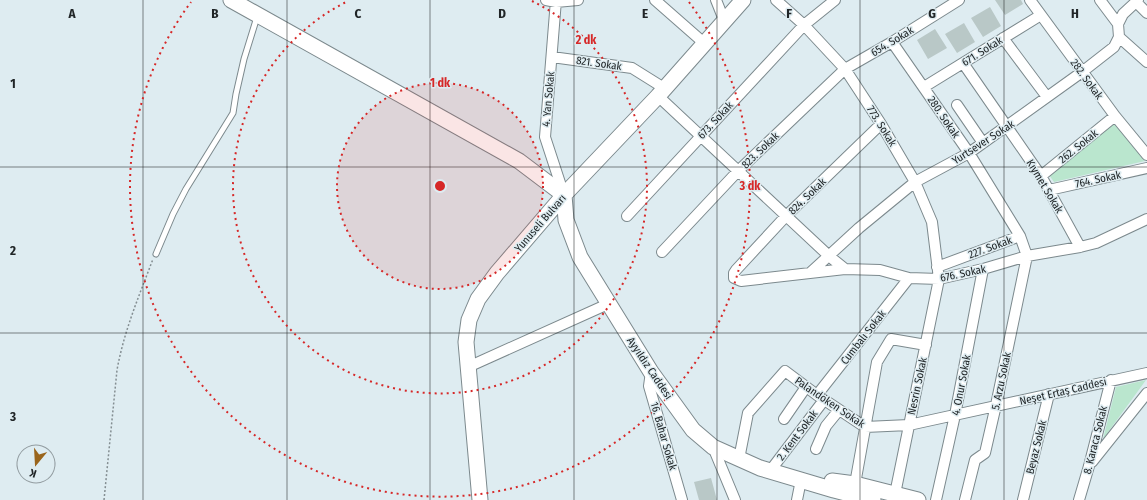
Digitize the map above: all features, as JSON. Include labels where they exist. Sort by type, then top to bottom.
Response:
[{"type":"main road","points":[[231,0],[519,161],[564,195]]},
{"type":"main road","name":"Yunuseli Bulvarı","points":[[480,500],[466,342],[469,320],[478,299],[497,273],[564,195],[661,92],[743,0]]},
{"type":"main road","name":"Ayyıldız Caddesi","points":[[564,195],[566,220],[580,257],[651,372],[693,430],[713,447],[739,459],[770,471],[873,500]]},
{"type":"main road","name":"Ayyıldız Caddesi","points":[[801,480],[834,481],[855,484],[918,500]]},
{"type":"street","points":[[553,1],[578,0]]},
{"type":"street","points":[[655,0],[704,43]]},
{"type":"street","points":[[716,0],[724,20]]},
{"type":"street","name":"773. Sokak","points":[[776,0],[804,26],[845,69],[881,124],[915,182],[932,222],[939,279]]},
{"type":"street","name":"673. Sokak","points":[[627,216],[804,26],[835,0]]},
{"type":"street","name":"654. Sokak","points":[[845,69],[960,0]]},
{"type":"street","name":"282. Sokak","points":[[1030,0],[1115,116],[1147,155]]},
{"type":"street","points":[[1100,0],[1118,24]]},
{"type":"street","name":"4. Yan Sokak","points":[[553,1],[552,57],[545,137],[564,195]]},
{"type":"street","points":[[1147,13],[1137,1],[1123,14],[1118,24],[1119,37],[1147,62]]},
{"type":"street","name":"671. Sokak","points":[[924,87],[1041,15]]},
{"type":"street","name":"Yurtsever Sokak","points":[[810,273],[859,228],[915,182],[969,153],[1007,126],[1114,47],[1119,37]]},
{"type":"street","points":[[1003,38],[1047,97]]},
{"type":"street","name":"280. Sokak","points":[[892,42],[969,153],[1020,236],[1027,256]]},
{"type":"street","name":"821. Sokak","points":[[552,57],[632,68],[661,92],[701,136],[829,256],[845,269]]},
{"type":"street","name":"Kıymet Sokak","points":[[963,63],[1041,176],[1080,247]]},
{"type":"street","name":"823. Sokak","points":[[662,252],[738,171],[845,69]]},
{"type":"street","points":[[957,106],[983,143]]},
{"type":"street","name":"262. Sokak","points":[[1041,176],[1115,116]]},
{"type":"street","name":"824. Sokak","points":[[736,270],[786,216],[881,124]]},
{"type":"street","name":"764. Sokak","points":[[1049,190],[1147,168]]},
{"type":"street","name":"676. Sokak","points":[[736,270],[734,273],[734,278],[741,281],[845,269],[880,270],[909,278],[939,279],[983,269],[1027,256],[1096,243],[1147,219]]},
{"type":"street","name":"227. Sokak","points":[[937,267],[1020,236]]},
{"type":"street","name":"5. Arzu Sokak","points":[[965,500],[975,460],[985,453],[1027,256]]},
{"type":"street","name":"4. Onur Sokak","points":[[936,500],[955,415],[983,269]]},
{"type":"street","name":"Cumbalı Sokak","points":[[820,398],[909,278]]},
{"type":"street","name":"Nesrin Sokak","points":[[895,494],[939,279]]},
{"type":"street","points":[[468,367],[608,304]]},
{"type":"street","points":[[855,484],[876,362],[890,339],[926,345]]},
{"type":"street","name":"Palandöken Sokak","points":[[739,459],[748,413],[785,371],[820,398],[865,427],[909,425],[955,415]]},
{"type":"street","name":"16. Bahar Sokak","points":[[651,372],[649,386],[682,500]]},
{"type":"street","name":"Neşet Ertaş Caddesi","points":[[955,415],[1147,373]]},
{"type":"street","name":"8. Karaca Sokak","points":[[1079,500],[1090,466],[1111,380]]},
{"type":"street","points":[[784,419],[806,387]]},
{"type":"street","points":[[1090,466],[1147,393]]},
{"type":"street","name":"Beyaz Sokak","points":[[1023,500],[1049,394]]},
{"type":"street","name":"2. Kent Sokak","points":[[770,471],[820,398]]},
{"type":"street","points":[[816,449],[826,426],[839,410]]},
{"type":"street","points":[[713,447],[735,500]]},
{"type":"street","points":[[797,500],[801,480]]},
{"type":"lane","points":[[156,254],[173,214],[186,189],[233,113],[244,59],[258,16]]},
{"type":"path","points":[[104,500],[117,370],[130,321],[156,254]]},
{"type":"green space","points":[[1114,122],[1145,161],[1054,182],[1049,175]]},
{"type":"green space","points":[[1146,380],[1103,439],[1116,387]]},
{"type":"building","points":[[995,0],[1021,0],[1023,4],[1005,15]]},
{"type":"building","points":[[990,7],[1001,26],[983,37],[971,18]]},
{"type":"building","points":[[964,23],[975,42],[957,53],[945,34]]},
{"type":"building","points":[[935,29],[947,48],[928,59],[917,40]]},
{"type":"building","points":[[711,478],[717,500],[699,500],[694,482]]}]
